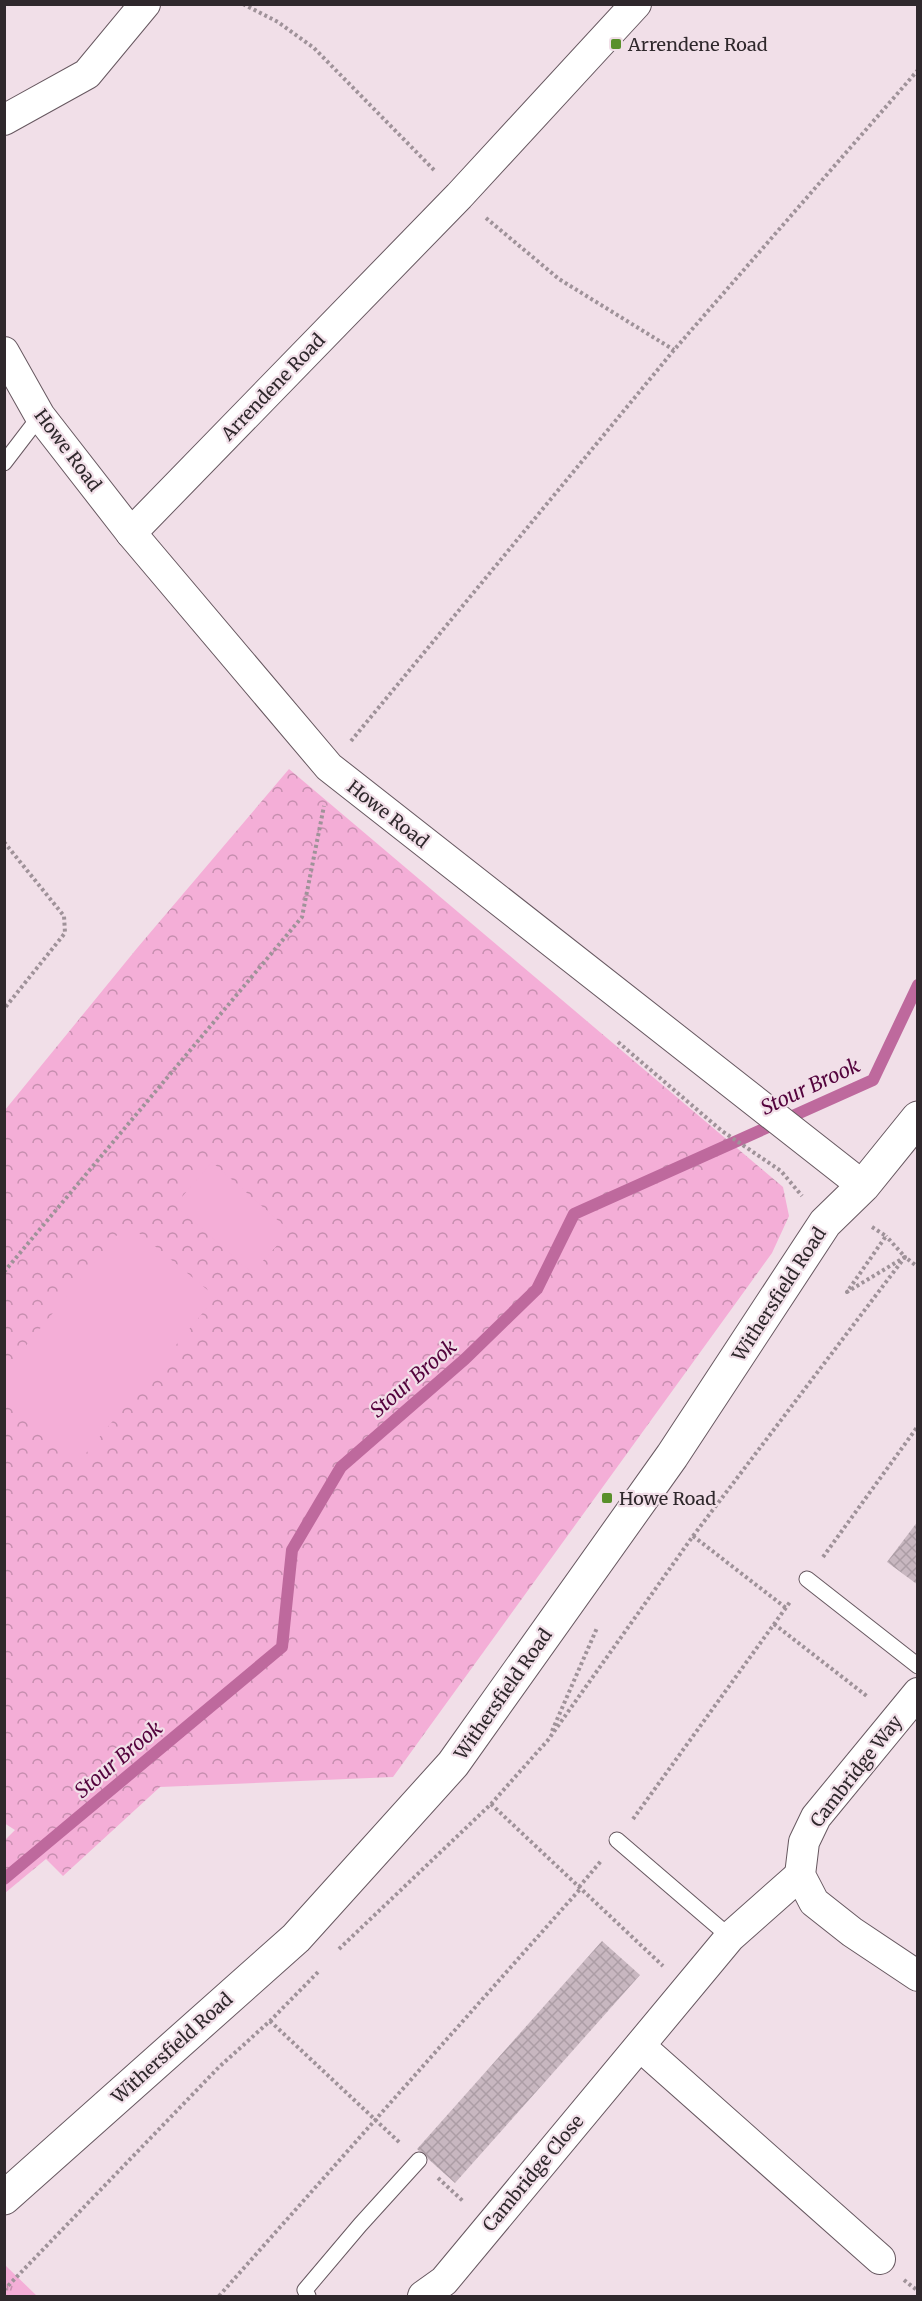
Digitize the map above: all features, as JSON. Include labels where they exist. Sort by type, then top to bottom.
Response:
[{"type":"street","points":[[4,120],[87,74],[145,4]]},
{"type":"street","name":"Arrendene Road","points":[[130,533],[459,196],[636,4]]},
{"type":"street","name":"Howe Road","points":[[4,352],[40,416],[130,533],[329,767],[814,1147],[853,1196]]},
{"type":"street","name":"Withersfield Road","points":[[4,2198],[296,1938],[453,1764],[672,1456],[825,1223],[853,1196],[918,1118]]},
{"type":"street","name":"Cambridge Way","points":[[800,1875],[804,1842],[816,1817],[918,1693]]},
{"type":"street","points":[[800,1875],[814,1902],[852,1932],[918,1976]]},
{"type":"street","name":"Cambridge Close","points":[[423,2296],[444,2281],[488,2225],[730,1937],[800,1875]]},
{"type":"street","points":[[640,2046],[880,2259]]},
{"type":"lane","points":[[4,463],[40,416]]},
{"type":"lane","points":[[807,1579],[918,1666]]},
{"type":"lane","points":[[617,1840],[730,1937]]},
{"type":"lane","points":[[308,2296],[305,2290],[360,2224],[419,2160]]},
{"type":"path","points":[[243,4],[278,22],[314,48],[355,87],[459,196],[559,279],[674,350]]},
{"type":"path","points":[[329,767],[674,350],[918,70]]},
{"type":"path","points":[[4,1272],[302,917],[324,802]]},
{"type":"path","points":[[4,842],[64,916],[65,933],[4,1009]]},
{"type":"path","points":[[853,1196],[905,1257],[918,1267]]},
{"type":"path","points":[[886,1236],[847,1292],[905,1257]]},
{"type":"path","points":[[333,1956],[491,1803],[548,1740],[693,1536],[905,1257]]},
{"type":"path","points":[[219,2296],[580,1887],[617,1840],[918,1426]]},
{"type":"path","points":[[693,1536],[786,1608]]},
{"type":"path","points":[[774,1624],[896,1719]]},
{"type":"path","points":[[491,1803],[688,1989]]},
{"type":"path","points":[[4,2290],[219,2067],[270,2021],[325,1964]]},
{"type":"path","points":[[270,2021],[488,2225]]},
{"type":"green space","points":[[289,769],[783,1187],[789,1216],[772,1253],[393,1777],[160,1787],[63,1876],[46,1859],[5,1893],[5,1840],[15,1830],[4,1823],[5,1110],[138,947]]},
{"type":"green space","points":[[212,1162],[290,1231],[252,1273],[175,1205]]},
{"type":"green space","points":[[127,1223],[216,1297],[77,1464],[5,1401],[5,1371]]},
{"type":"green space","points":[[5,2265],[37,2296],[5,2296]]},
{"type":"building","points":[[918,1521],[918,1585],[887,1562]]},
{"type":"building","points":[[602,1941],[640,1975],[455,2183],[417,2149]]},
{"type":"waterway","name":"Stour Brook","points":[[4,1879],[282,1647],[292,1550],[341,1467],[465,1359],[537,1289],[574,1214],[873,1080],[918,985]]},
{"type":"place","name":"Arrendene Road","points":[[616,44]]},
{"type":"place","name":"Howe Road","points":[[607,1498]]}]
